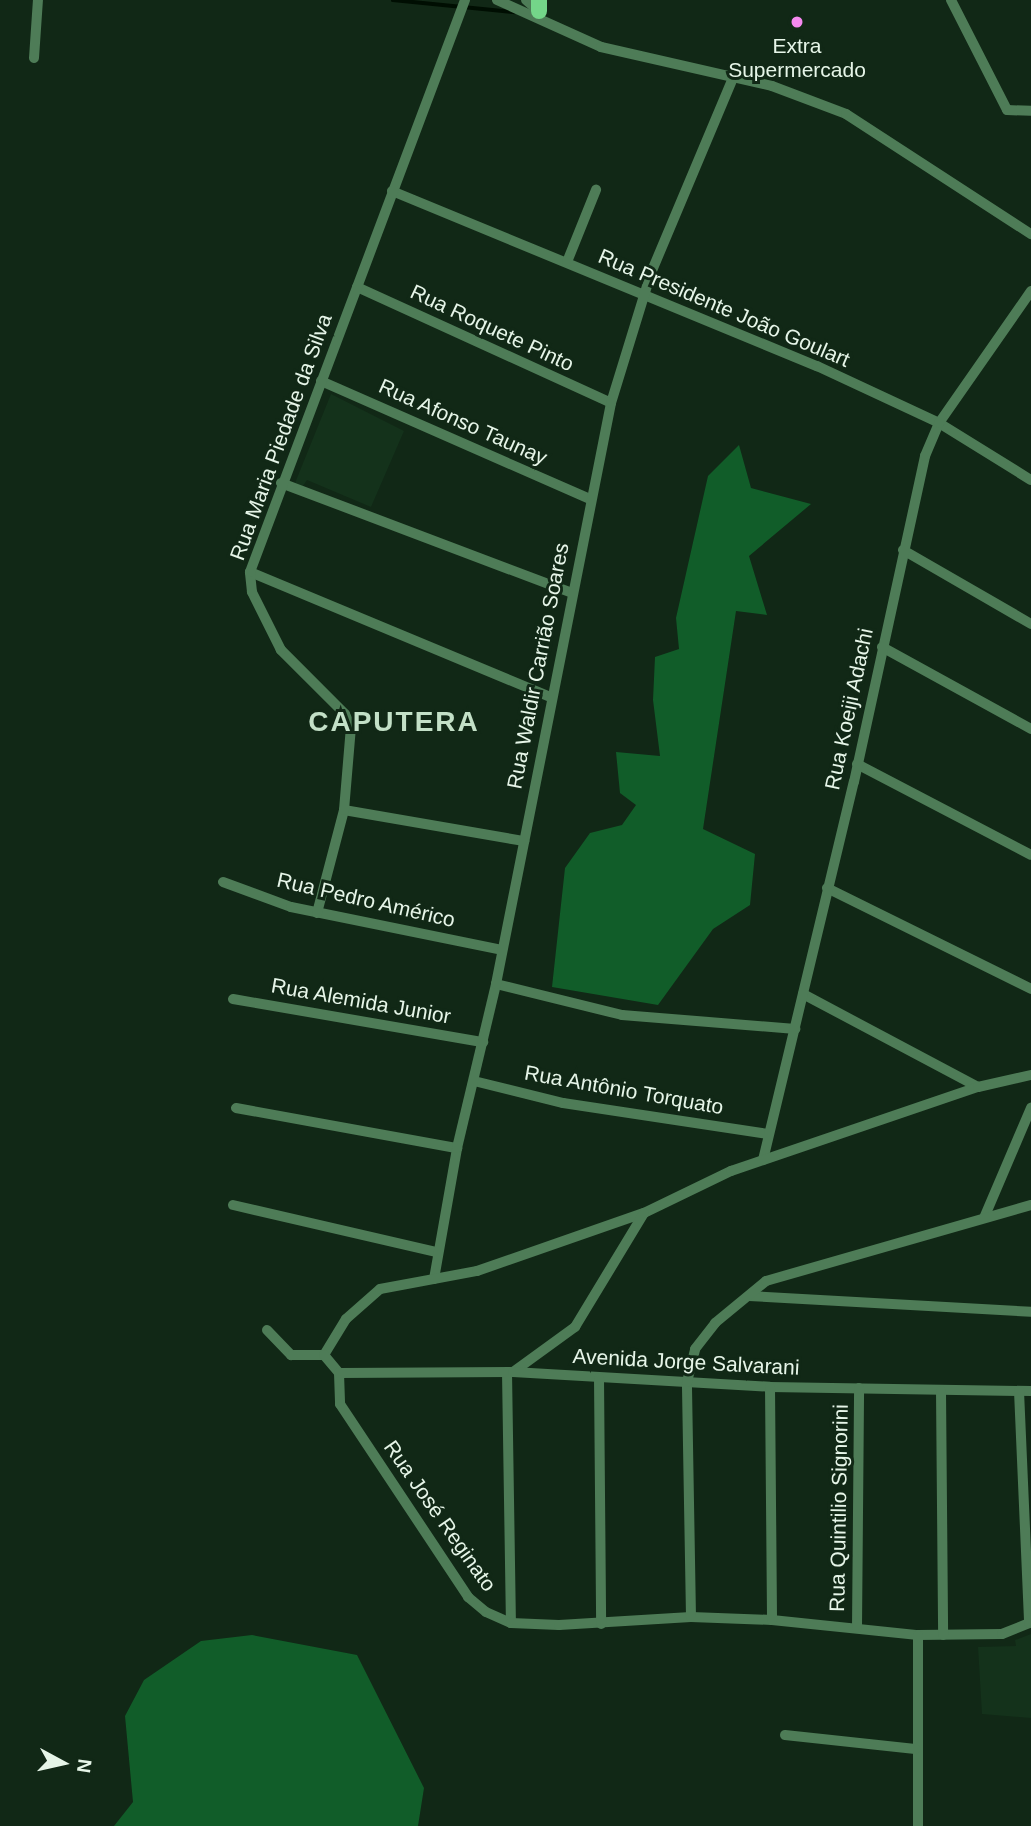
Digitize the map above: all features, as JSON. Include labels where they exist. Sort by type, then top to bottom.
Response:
[{"type":"street","points":[[34,58],[38,0]]},
{"type":"street","name":"Rua Maria Piedade da Silva","points":[[317,913],[344,810],[351,727],[345,715],[281,650],[252,592],[250,572],[281,483],[358,287],[465,0]]},
{"type":"street","points":[[497,0],[551,28],[601,47],[734,76],[846,114],[1031,234]]},
{"type":"street","points":[[526,0],[539,5],[551,28]]},
{"type":"street","points":[[951,0],[1007,110],[1031,111]]},
{"type":"street","name":"Rua Waldir Carrião Soares","points":[[434,1279],[436,1252],[457,1148],[496,984],[550,697],[611,403],[643,295],[734,76]]},
{"type":"street","points":[[567,262],[596,190]]},
{"type":"street","name":"Rua Presidente João Goulart","points":[[392,191],[806,361],[939,423],[1031,480]]},
{"type":"street","name":"Rua Roquete Pinto","points":[[358,287],[611,403]]},
{"type":"street","name":"Rua Koeiji Adachi","points":[[763,1160],[857,764],[925,457],[939,423],[1031,291]]},
{"type":"street","name":"Rua Afonso Taunay","points":[[321,381],[590,499]]},
{"type":"street","points":[[281,483],[572,593]]},
{"type":"street","points":[[903,550],[1031,624]]},
{"type":"street","points":[[250,572],[550,697]]},
{"type":"street","points":[[882,647],[1031,729]]},
{"type":"street","points":[[857,764],[1031,855]]},
{"type":"street","points":[[344,810],[524,841]]},
{"type":"street","name":"Rua Pedro Américo","points":[[223,881],[317,913],[502,950]]},
{"type":"street","points":[[827,888],[1031,989]]},
{"type":"street","points":[[496,984],[622,1015],[795,1029]]},
{"type":"street","points":[[803,995],[978,1087]]},
{"type":"street","name":"Rua Alemida Junior","points":[[233,999],[483,1042]]},
{"type":"street","points":[[324,1355],[346,1319],[369,1295],[477,1270],[644,1213],[763,1160],[978,1087],[1031,1075]]},
{"type":"street","name":"Rua Antônio Torquato","points":[[474,1081],[563,1103],[768,1134]]},
{"type":"street","points":[[236,1108],[457,1148]]},
{"type":"street","points":[[984,1218],[1031,1108]]},
{"type":"street","points":[[233,1205],[436,1252]]},
{"type":"street","points":[[691,1618],[687,1382],[695,1349],[715,1323],[769,1279],[1031,1206]]},
{"type":"street","points":[[511,1623],[510,1372],[575,1327],[644,1213]]},
{"type":"street","points":[[749,1296],[1031,1312]]},
{"type":"street","points":[[267,1329],[291,1355],[324,1355]]},
{"type":"street","points":[[324,1355],[339,1373]]},
{"type":"street","name":"Avenida Jorge Salvarani","points":[[339,1373],[510,1372],[770,1387],[1031,1391]]},
{"type":"street","name":"Rua José Reginato","points":[[339,1373],[340,1404],[467,1597],[485,1612],[511,1623],[601,1624],[691,1618],[772,1620],[918,1635],[943,1635],[1002,1634],[1030,1622]]},
{"type":"street","points":[[599,1378],[601,1624]]},
{"type":"street","points":[[770,1387],[772,1620]]},
{"type":"street","name":"Rua Quintilio Signorini","points":[[857,1628],[859,1388]]},
{"type":"street","points":[[942,1391],[943,1635]]},
{"type":"street","points":[[1019,1391],[1030,1622]]},
{"type":"street","points":[[918,1635],[915,1749],[918,1826]]},
{"type":"street","points":[[785,1735],[915,1749]]},
{"type":"shaded area","points":[[331,394],[404,431],[371,507],[307,480],[303,486],[295,483]]},
{"type":"shaded area","points":[[1031,1634],[1031,1718],[982,1714],[978,1647],[1016,1646],[1015,1640]]},
{"type":"green space","points":[[739,445],[751,488],[811,504],[749,556],[767,615],[736,611],[703,829],[755,854],[750,905],[713,929],[658,1005],[552,987],[565,868],[590,833],[622,825],[636,805],[620,793],[616,752],[660,756],[653,700],[655,657],[679,649],[676,618],[708,476]]},
{"type":"green space","points":[[252,1635],[357,1655],[424,1788],[418,1826],[114,1826],[133,1802],[125,1716],[144,1680],[201,1641]]},
{"type":"waterway","points":[[393,0],[514,12]]},
{"type":"place","name":"Extra Supermercado","points":[[797,22]]},
{"type":"district","name":"CAPUTERA","points":[[394,722]]}]
